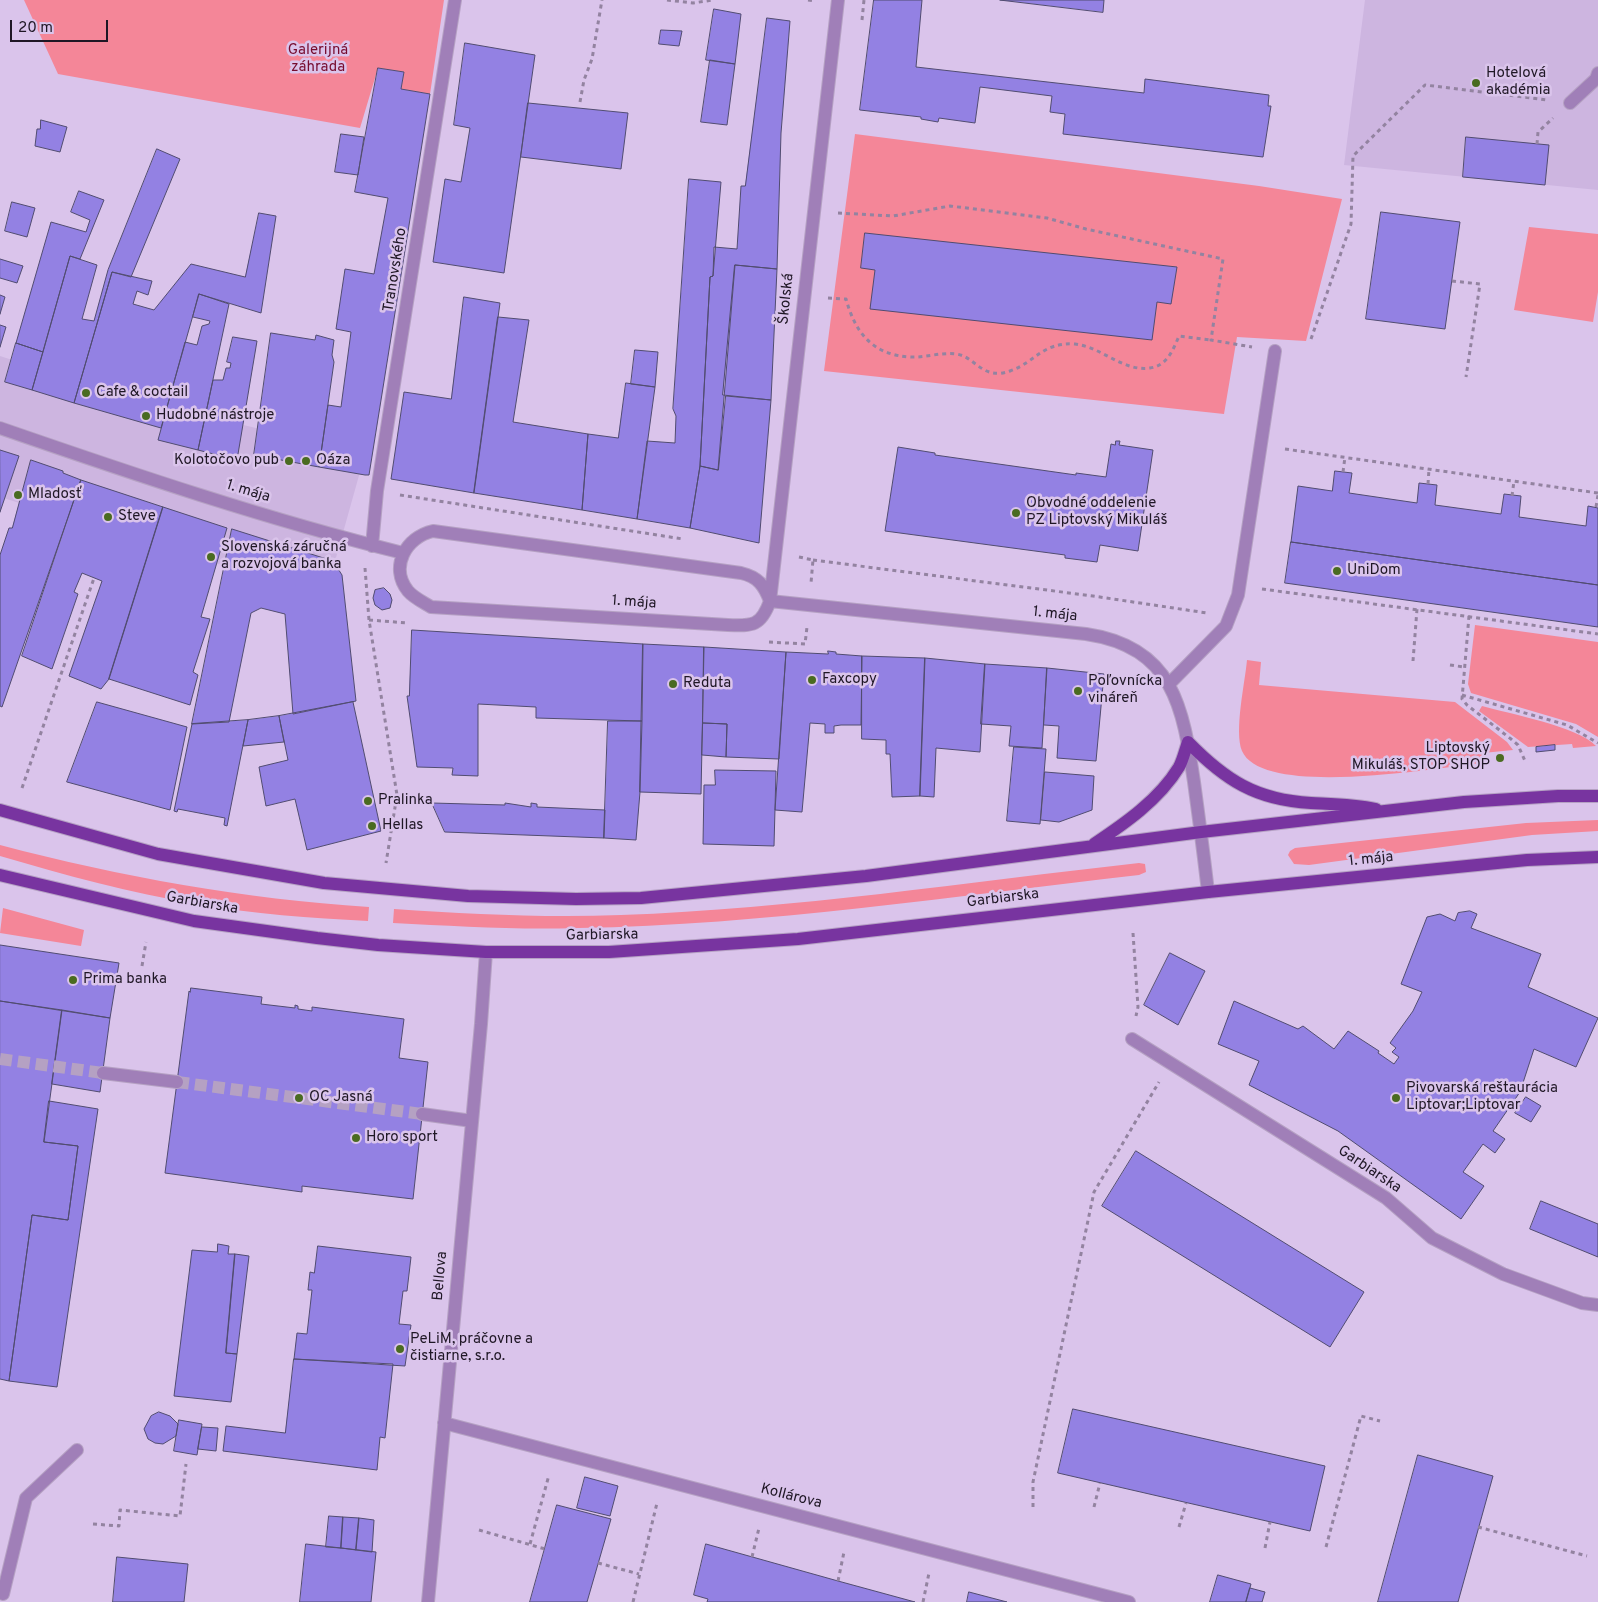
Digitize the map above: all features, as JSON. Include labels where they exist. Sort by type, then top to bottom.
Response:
[{"type":"main road","points":[[1092,846],[1133,817],[1166,783],[1179,766],[1188,742],[1220,773],[1236,784],[1253,792],[1288,800],[1353,804],[1385,811]]},
{"type":"main road","points":[[0,810],[158,854],[324,883],[468,896],[641,898],[866,876],[1201,832],[1464,802],[1558,796],[1598,796]]},
{"type":"main road","name":"1. mája","points":[[1208,892],[1517,861],[1598,857]]},
{"type":"main road","name":"Garbiarska","points":[[0,875],[194,921],[378,946],[486,952],[609,952],[755,943],[1208,892]]},
{"type":"street","name":"Tranovského","points":[[372,546],[377,491],[455,0]]},
{"type":"street","name":"Školská","points":[[770,601],[838,0]]},
{"type":"street","points":[[1570,103],[1596,79],[1598,73]]},
{"type":"street","points":[[1169,684],[1226,626],[1238,595],[1275,351]]},
{"type":"street","name":"1. mája","points":[[0,428],[129,472],[372,546],[403,553],[402,578],[407,591],[431,607],[743,626],[757,623],[763,618],[770,601],[1110,638],[1124,643],[1145,657],[1169,684],[1181,708],[1188,742],[1208,892]]},
{"type":"street","points":[[403,553],[412,540],[423,534],[443,533],[741,572],[753,576],[761,582],[770,601]]},
{"type":"street","name":"Bellova","points":[[428,1602],[486,952]]},
{"type":"street","name":"Garbiarska","points":[[1132,1039],[1386,1198],[1432,1238],[1503,1274],[1582,1303],[1598,1305]]},
{"type":"street","points":[[102,1073],[177,1082]]},
{"type":"street","points":[[422,1114],[472,1121]]},
{"type":"street","name":"Kollárova","points":[[444,1424],[1129,1602]]},
{"type":"street","points":[[3,1594],[26,1498],[77,1450]]},
{"type":"path","points":[[580,102],[584,80],[592,58],[602,0]]},
{"type":"path","points":[[667,0],[693,4],[713,0]]},
{"type":"path","points":[[1311,339],[1351,224],[1353,156],[1425,85],[1570,103]]},
{"type":"path","points":[[1537,144],[1538,132],[1570,103]]},
{"type":"path","points":[[814,210],[893,216],[950,206],[1047,218],[1086,229],[1224,259],[1211,340]]},
{"type":"path","points":[[835,222],[837,213]]},
{"type":"path","points":[[1452,281],[1480,284],[1466,377]]},
{"type":"path","points":[[824,307],[826,298],[846,299],[853,323],[863,336],[876,347],[893,355],[910,357],[957,354],[968,358],[978,368],[994,373],[1010,371],[1046,348],[1075,344],[1101,352],[1123,364],[1138,368],[1151,368],[1163,363],[1168,358],[1179,336],[1275,351]]},
{"type":"path","points":[[1284,458],[1285,448],[1598,494],[1596,508]]},
{"type":"path","points":[[1343,472],[1345,457]]},
{"type":"path","points":[[1428,484],[1429,469]]},
{"type":"path","points":[[1512,496],[1514,481]]},
{"type":"path","points":[[377,491],[687,540]]},
{"type":"path","points":[[372,546],[364,572],[397,796],[386,863]]},
{"type":"path","points":[[814,560],[1093,596],[1206,613],[1232,613]]},
{"type":"path","points":[[22,788],[94,578]]},
{"type":"path","points":[[1264,580],[1262,589],[1417,608],[1598,634]]},
{"type":"path","points":[[1413,661],[1417,608]]},
{"type":"path","points":[[1470,616],[1461,695],[1467,705],[1518,745],[1525,760]]},
{"type":"path","points":[[1450,665],[1464,667]]},
{"type":"path","points":[[1461,695],[1568,725],[1598,743]]},
{"type":"path","points":[[1132,1039],[1138,1008],[1133,933]]},
{"type":"path","points":[[142,966],[146,942]]},
{"type":"path","points":[[1033,1508],[1034,1472],[1094,1192],[1171,1062]]},
{"type":"path","points":[[1326,1546],[1361,1416],[1380,1421]]},
{"type":"path","points":[[530,1544],[556,1453]]},
{"type":"path","points":[[93,1524],[119,1526],[120,1510],[180,1516],[186,1464]]},
{"type":"path","points":[[633,1602],[662,1481]]},
{"type":"path","points":[[1094,1507],[1100,1483]]},
{"type":"path","points":[[1179,1527],[1186,1503]]},
{"type":"path","points":[[752,1557],[764,1507]]},
{"type":"path","points":[[1265,1548],[1270,1522]]},
{"type":"path","points":[[1478,1527],[1587,1556]]},
{"type":"path","points":[[838,1581],[850,1529]]},
{"type":"path","points":[[480,1530],[545,1548]]},
{"type":"path","points":[[923,1602],[934,1551]]},
{"type":"path","points":[[598,1563],[639,1574]]},
{"type":"shaded area","name":"Hotelová akadémia","points":[[1365,0],[1598,0],[1598,190],[1344,165]]},
{"type":"shaded area","points":[[0,356],[126,397],[365,454],[325,597],[0,497]]},
{"type":"green space","name":"Galerijná záhrada","points":[[24,0],[444,0],[430,94],[401,89],[404,72],[378,68],[360,128],[58,74]]},
{"type":"green space","points":[[855,134],[1259,186],[1342,199],[1306,341],[1237,337],[1224,414],[824,371]]},
{"type":"green space","points":[[1529,227],[1598,234],[1598,292],[1593,322],[1514,310]]},
{"type":"green space","points":[[1475,625],[1598,642],[1598,737],[1576,724],[1471,693],[1468,684]]},
{"type":"green space","points":[[1247,660],[1261,662],[1259,685],[1455,702],[1507,742],[1513,750],[1483,753],[1484,763],[1394,774],[1316,777],[1282,774],[1257,765],[1242,751],[1239,732]]},
{"type":"green space","points":[[1482,706],[1574,732],[1596,746],[1573,748],[1572,744],[1528,747],[1479,711]]},
{"type":"green space","points":[[1598,820],[1598,831],[1532,835],[1309,865],[1294,864],[1288,855],[1295,848],[1526,823]]},
{"type":"green space","points":[[0,845],[137,877],[183,885],[276,898],[369,907],[368,921],[239,910],[147,895],[73,877],[0,856]]},
{"type":"green space","points":[[1139,863],[1145,864],[1146,872],[1139,875],[859,908],[719,921],[648,926],[555,928],[393,923],[394,909],[536,916],[686,912],[816,901]]},
{"type":"green space","points":[[3,908],[84,930],[81,946],[0,933]]},
{"type":"building","points":[[874,0],[922,0],[916,67],[1144,93],[1145,79],[1269,95],[1268,106],[1271,106],[1263,157],[1063,134],[1065,114],[1050,112],[1052,96],[980,87],[975,123],[939,118],[938,122],[921,119],[921,117],[860,110]]},
{"type":"building","points":[[1000,0],[1104,0],[1103,12]]},
{"type":"building","points":[[714,9],[741,14],[735,64],[706,60]]},
{"type":"building","points":[[767,18],[790,21],[781,133],[777,269],[735,265],[718,470],[700,466],[710,277],[713,276],[714,247],[737,249],[741,186],[745,186]]},
{"type":"building","points":[[661,30],[682,31],[679,46],[659,44]]},
{"type":"building","points":[[465,43],[535,55],[504,273],[433,262],[445,179],[461,182],[470,128],[454,125]]},
{"type":"building","points":[[710,60],[735,64],[727,125],[701,122]]},
{"type":"building","points":[[378,68],[404,72],[401,89],[430,94],[369,475],[365,475],[319,467],[328,405],[341,407],[351,332],[336,329],[345,269],[374,274],[388,198],[355,192]]},
{"type":"building","points":[[528,103],[628,113],[621,169],[521,157]]},
{"type":"building","points":[[41,120],[67,127],[60,152],[35,146],[37,129],[40,129]]},
{"type":"building","points":[[341,134],[364,137],[358,175],[335,172]]},
{"type":"building","points":[[1466,137],[1549,145],[1545,185],[1463,177]]},
{"type":"building","points":[[157,149],[180,159],[131,277],[112,272],[74,403],[32,390],[70,256],[97,265],[82,319],[94,321],[108,270]]},
{"type":"building","points":[[689,179],[721,182],[713,276],[710,277],[700,466],[690,528],[637,519],[647,441],[675,443],[676,416],[673,409]]},
{"type":"building","points":[[79,191],[104,200],[80,259],[70,256],[43,352],[16,343],[51,222],[86,232],[90,220],[71,212]]},
{"type":"building","points":[[12,202],[35,208],[27,237],[5,231]]},
{"type":"building","points":[[1381,212],[1460,222],[1445,329],[1366,319]]},
{"type":"building","points":[[259,213],[276,216],[261,313],[199,294],[161,428],[74,403],[112,272],[152,281],[148,295],[137,291],[133,304],[154,310],[191,264],[245,277]]},
{"type":"building","points":[[865,233],[1177,267],[1171,304],[1157,302],[1152,340],[870,309],[875,270],[861,268]]},
{"type":"building","points":[[0,259],[23,266],[17,283],[0,278]]},
{"type":"building","points":[[735,265],[777,269],[771,400],[723,395]]},
{"type":"building","points":[[199,294],[229,304],[198,450],[158,440],[185,342],[197,345],[202,326],[209,324],[210,321],[193,317]]},
{"type":"building","points":[[0,295],[5,297],[0,314]]},
{"type":"building","points":[[464,297],[500,303],[474,493],[391,479],[404,392],[451,399]]},
{"type":"building","points":[[498,317],[529,320],[513,422],[588,434],[582,510],[474,493]]},
{"type":"building","points":[[0,325],[6,327],[0,347]]},
{"type":"building","points":[[271,333],[315,340],[316,335],[334,340],[332,355],[334,362],[319,467],[254,455]]},
{"type":"building","points":[[233,337],[257,341],[237,460],[198,450],[213,380],[223,380],[226,368],[230,368],[231,363],[227,362]]},
{"type":"building","points":[[16,343],[43,352],[32,390],[5,382]]},
{"type":"building","points":[[635,350],[658,352],[655,387],[631,384]]},
{"type":"building","points":[[626,383],[655,387],[637,519],[582,510],[588,434],[618,438]]},
{"type":"building","points":[[726,396],[771,400],[759,543],[690,528],[700,466],[718,470]]},
{"type":"building","name":"Obvodné oddelenie PZ Liptovský Mikuláš","points":[[1116,441],[1120,441],[1119,445],[1153,450],[1138,551],[1100,545],[1097,562],[1065,558],[1065,555],[885,531],[898,447],[935,453],[935,455],[1076,475],[1076,473],[1106,477],[1111,444],[1115,445]]},
{"type":"building","points":[[0,450],[19,456],[0,512]]},
{"type":"building","points":[[31,460],[63,471],[63,473],[81,480],[2,707],[0,706],[0,555],[9,528],[12,528]]},
{"type":"building","points":[[1335,471],[1352,473],[1349,493],[1417,503],[1419,483],[1437,485],[1435,505],[1501,514],[1504,494],[1521,496],[1519,517],[1586,526],[1588,506],[1598,508],[1598,585],[1291,542],[1298,486],[1332,491]]},
{"type":"building","points":[[81,480],[163,507],[109,679],[101,689],[69,676],[102,581],[82,573],[74,592],[78,594],[52,669],[22,656]]},
{"type":"building","points":[[163,507],[227,528],[201,617],[210,619],[193,672],[198,675],[190,705],[109,679]]},
{"type":"building","points":[[232,529],[333,561],[342,575],[356,701],[293,714],[285,614],[261,608],[251,613],[229,722],[192,724]]},
{"type":"building","points":[[1291,542],[1598,585],[1598,627],[1285,583]]},
{"type":"building","points":[[384,588],[390,594],[392,600],[390,608],[382,610],[375,605],[373,598],[375,590]]},
{"type":"building","points":[[412,630],[643,644],[642,721],[536,718],[536,707],[478,704],[478,776],[452,775],[453,768],[417,767],[407,696],[409,696]]},
{"type":"building","name":"Reduta","points":[[643,644],[704,647],[701,794],[640,792]]},
{"type":"building","points":[[704,647],[786,652],[779,759],[726,757],[727,724],[703,723]]},
{"type":"building","points":[[828,651],[836,652],[836,654],[862,656],[861,725],[834,726],[834,733],[825,733],[825,724],[810,723],[802,812],[775,810],[786,652],[828,654]]},
{"type":"building","points":[[862,656],[925,658],[920,796],[892,797],[890,754],[886,754],[886,740],[862,739]]},
{"type":"building","points":[[925,658],[985,664],[980,752],[936,748],[934,797],[920,796]]},
{"type":"building","points":[[985,664],[1047,668],[1042,748],[1009,746],[1011,726],[981,724]]},
{"type":"building","points":[[1047,668],[1104,674],[1096,761],[1057,758],[1059,726],[1044,725]]},
{"type":"building","points":[[97,702],[187,727],[170,810],[67,782]]},
{"type":"building","points":[[353,702],[381,831],[307,850],[295,799],[266,806],[259,767],[288,760],[279,716]]},
{"type":"building","points":[[279,716],[284,742],[243,746],[248,720]]},
{"type":"building","points":[[248,720],[227,826],[224,825],[225,818],[178,809],[177,812],[174,811],[192,724]]},
{"type":"building","points":[[608,721],[642,721],[640,792],[636,840],[604,838]]},
{"type":"building","points":[[703,723],[727,724],[726,757],[702,755]]},
{"type":"building","points":[[1555,745],[1555,750],[1536,752],[1536,747]]},
{"type":"building","points":[[1014,747],[1046,749],[1040,824],[1007,821]]},
{"type":"building","points":[[715,770],[776,771],[774,846],[703,844],[704,785],[715,785]]},
{"type":"building","points":[[1045,772],[1094,776],[1092,810],[1059,822],[1041,820]]},
{"type":"building","points":[[432,803],[505,805],[505,803],[531,807],[531,803],[537,804],[537,807],[605,810],[604,838],[445,832]]},
{"type":"building","points":[[1470,911],[1477,914],[1471,928],[1541,954],[1528,987],[1598,1018],[1576,1067],[1534,1049],[1520,1092],[1493,1131],[1505,1139],[1495,1153],[1483,1144],[1463,1172],[1484,1186],[1461,1219],[1338,1131],[1249,1085],[1259,1061],[1218,1044],[1234,1001],[1298,1029],[1303,1026],[1334,1049],[1348,1031],[1379,1051],[1378,1053],[1394,1064],[1399,1057],[1392,1052],[1396,1048],[1390,1043],[1413,1011],[1422,992],[1401,984],[1427,917],[1440,914],[1455,921],[1458,913]]},
{"type":"building","points":[[0,945],[119,963],[110,1018],[0,1001]]},
{"type":"building","points":[[1170,953],[1205,971],[1178,1025],[1144,1005]]},
{"type":"building","name":"OC Jasná","points":[[191,988],[262,997],[261,1004],[295,1008],[295,1005],[298,1006],[298,1009],[312,1011],[312,1007],[404,1019],[399,1058],[428,1062],[413,1199],[302,1186],[302,1192],[165,1173],[189,991]]},
{"type":"building","points":[[0,1001],[62,1010],[44,1142],[78,1146],[68,1220],[32,1215],[9,1381],[0,1379]]},
{"type":"building","points":[[62,1010],[110,1018],[100,1092],[52,1084]]},
{"type":"building","points":[[1526,1097],[1541,1106],[1531,1122],[1515,1113]]},
{"type":"building","points":[[49,1101],[98,1109],[57,1387],[9,1381],[32,1215],[68,1220],[78,1146],[44,1142]]},
{"type":"building","points":[[1136,1151],[1364,1292],[1330,1347],[1102,1206]]},
{"type":"building","points":[[1541,1201],[1598,1224],[1598,1257],[1530,1229]]},
{"type":"building","points":[[218,1244],[229,1246],[228,1254],[235,1254],[226,1353],[237,1354],[231,1402],[174,1396],[192,1250],[217,1252]]},
{"type":"building","points":[[318,1246],[411,1257],[407,1291],[403,1291],[399,1324],[411,1325],[405,1366],[294,1359],[297,1333],[307,1334],[312,1290],[308,1290],[310,1272],[314,1273]]},
{"type":"building","points":[[235,1254],[249,1256],[237,1354],[226,1353]]},
{"type":"building","points":[[294,1359],[393,1364],[385,1438],[380,1437],[377,1470],[223,1451],[226,1426],[285,1433]]},
{"type":"building","points":[[1073,1409],[1325,1466],[1310,1531],[1058,1473]]},
{"type":"building","points":[[159,1412],[170,1416],[178,1424],[176,1436],[163,1444],[155,1443],[148,1439],[144,1429],[151,1416]]},
{"type":"building","points":[[179,1420],[202,1424],[197,1455],[174,1451]]},
{"type":"building","points":[[202,1427],[218,1428],[216,1451],[198,1449]]},
{"type":"building","points":[[1418,1455],[1493,1476],[1458,1602],[1378,1602]]},
{"type":"building","points":[[585,1477],[618,1486],[610,1516],[577,1508]]},
{"type":"building","points":[[557,1505],[611,1519],[587,1602],[530,1602]]},
{"type":"building","points":[[329,1516],[343,1517],[341,1548],[326,1547]]},
{"type":"building","points":[[343,1517],[359,1518],[356,1550],[341,1548]]},
{"type":"building","points":[[359,1518],[374,1520],[372,1552],[356,1550]]},
{"type":"building","points":[[306,1544],[376,1552],[371,1602],[300,1602]]},
{"type":"building","points":[[706,1544],[915,1602],[707,1602],[708,1599],[694,1595]]},
{"type":"building","points":[[117,1557],[188,1564],[184,1602],[113,1602]]},
{"type":"building","points":[[1218,1575],[1251,1584],[1246,1602],[1210,1602]]},
{"type":"building","points":[[1250,1588],[1265,1592],[1262,1602],[1246,1602]]},
{"type":"building","points":[[969,1592],[1007,1602],[967,1602]]},
{"type":"tunnel","points":[[0,1059],[103,1073]]},
{"type":"tunnel","points":[[177,1082],[422,1114]]},
{"type":"place","name":"Hotelová akadémia","points":[[1476,83]]},
{"type":"place","name":"Cafe & coctail","points":[[86,393]]},
{"type":"place","name":"Hudobné nástroje","points":[[146,416]]},
{"type":"place","name":"Kolotočovo pub","points":[[289,461]]},
{"type":"place","name":"Oáza","points":[[306,461]]},
{"type":"place","name":"Mladosť","points":[[18,495]]},
{"type":"place","name":"Obvodné oddelenie PZ Liptovský Mikuláš","points":[[1016,513]]},
{"type":"place","name":"Steve","points":[[108,517]]},
{"type":"place","name":"Slovenská záručná a rozvojová banka","points":[[211,557]]},
{"type":"place","name":"UniDom","points":[[1337,571]]},
{"type":"place","name":"Faxcopy","points":[[812,680]]},
{"type":"place","name":"Reduta","points":[[673,684]]},
{"type":"place","name":"Poľovnícka vináreň","points":[[1078,691]]},
{"type":"place","name":"Liptovský Mikuláš, STOP SHOP","points":[[1500,758]]},
{"type":"place","name":"Pralinka","points":[[368,801]]},
{"type":"place","name":"Hellas","points":[[372,826]]},
{"type":"place","name":"Prima banka","points":[[73,980]]},
{"type":"place","name":"OC Jasná","points":[[299,1098]]},
{"type":"place","name":"Pivovarská reštaurácia Liptovar;Liptovar","points":[[1396,1098]]},
{"type":"place","name":"Horo sport","points":[[356,1138]]},
{"type":"place","name":"PeLiM, práčovne a čistiarne, s.r.o.","points":[[400,1349]]}]
